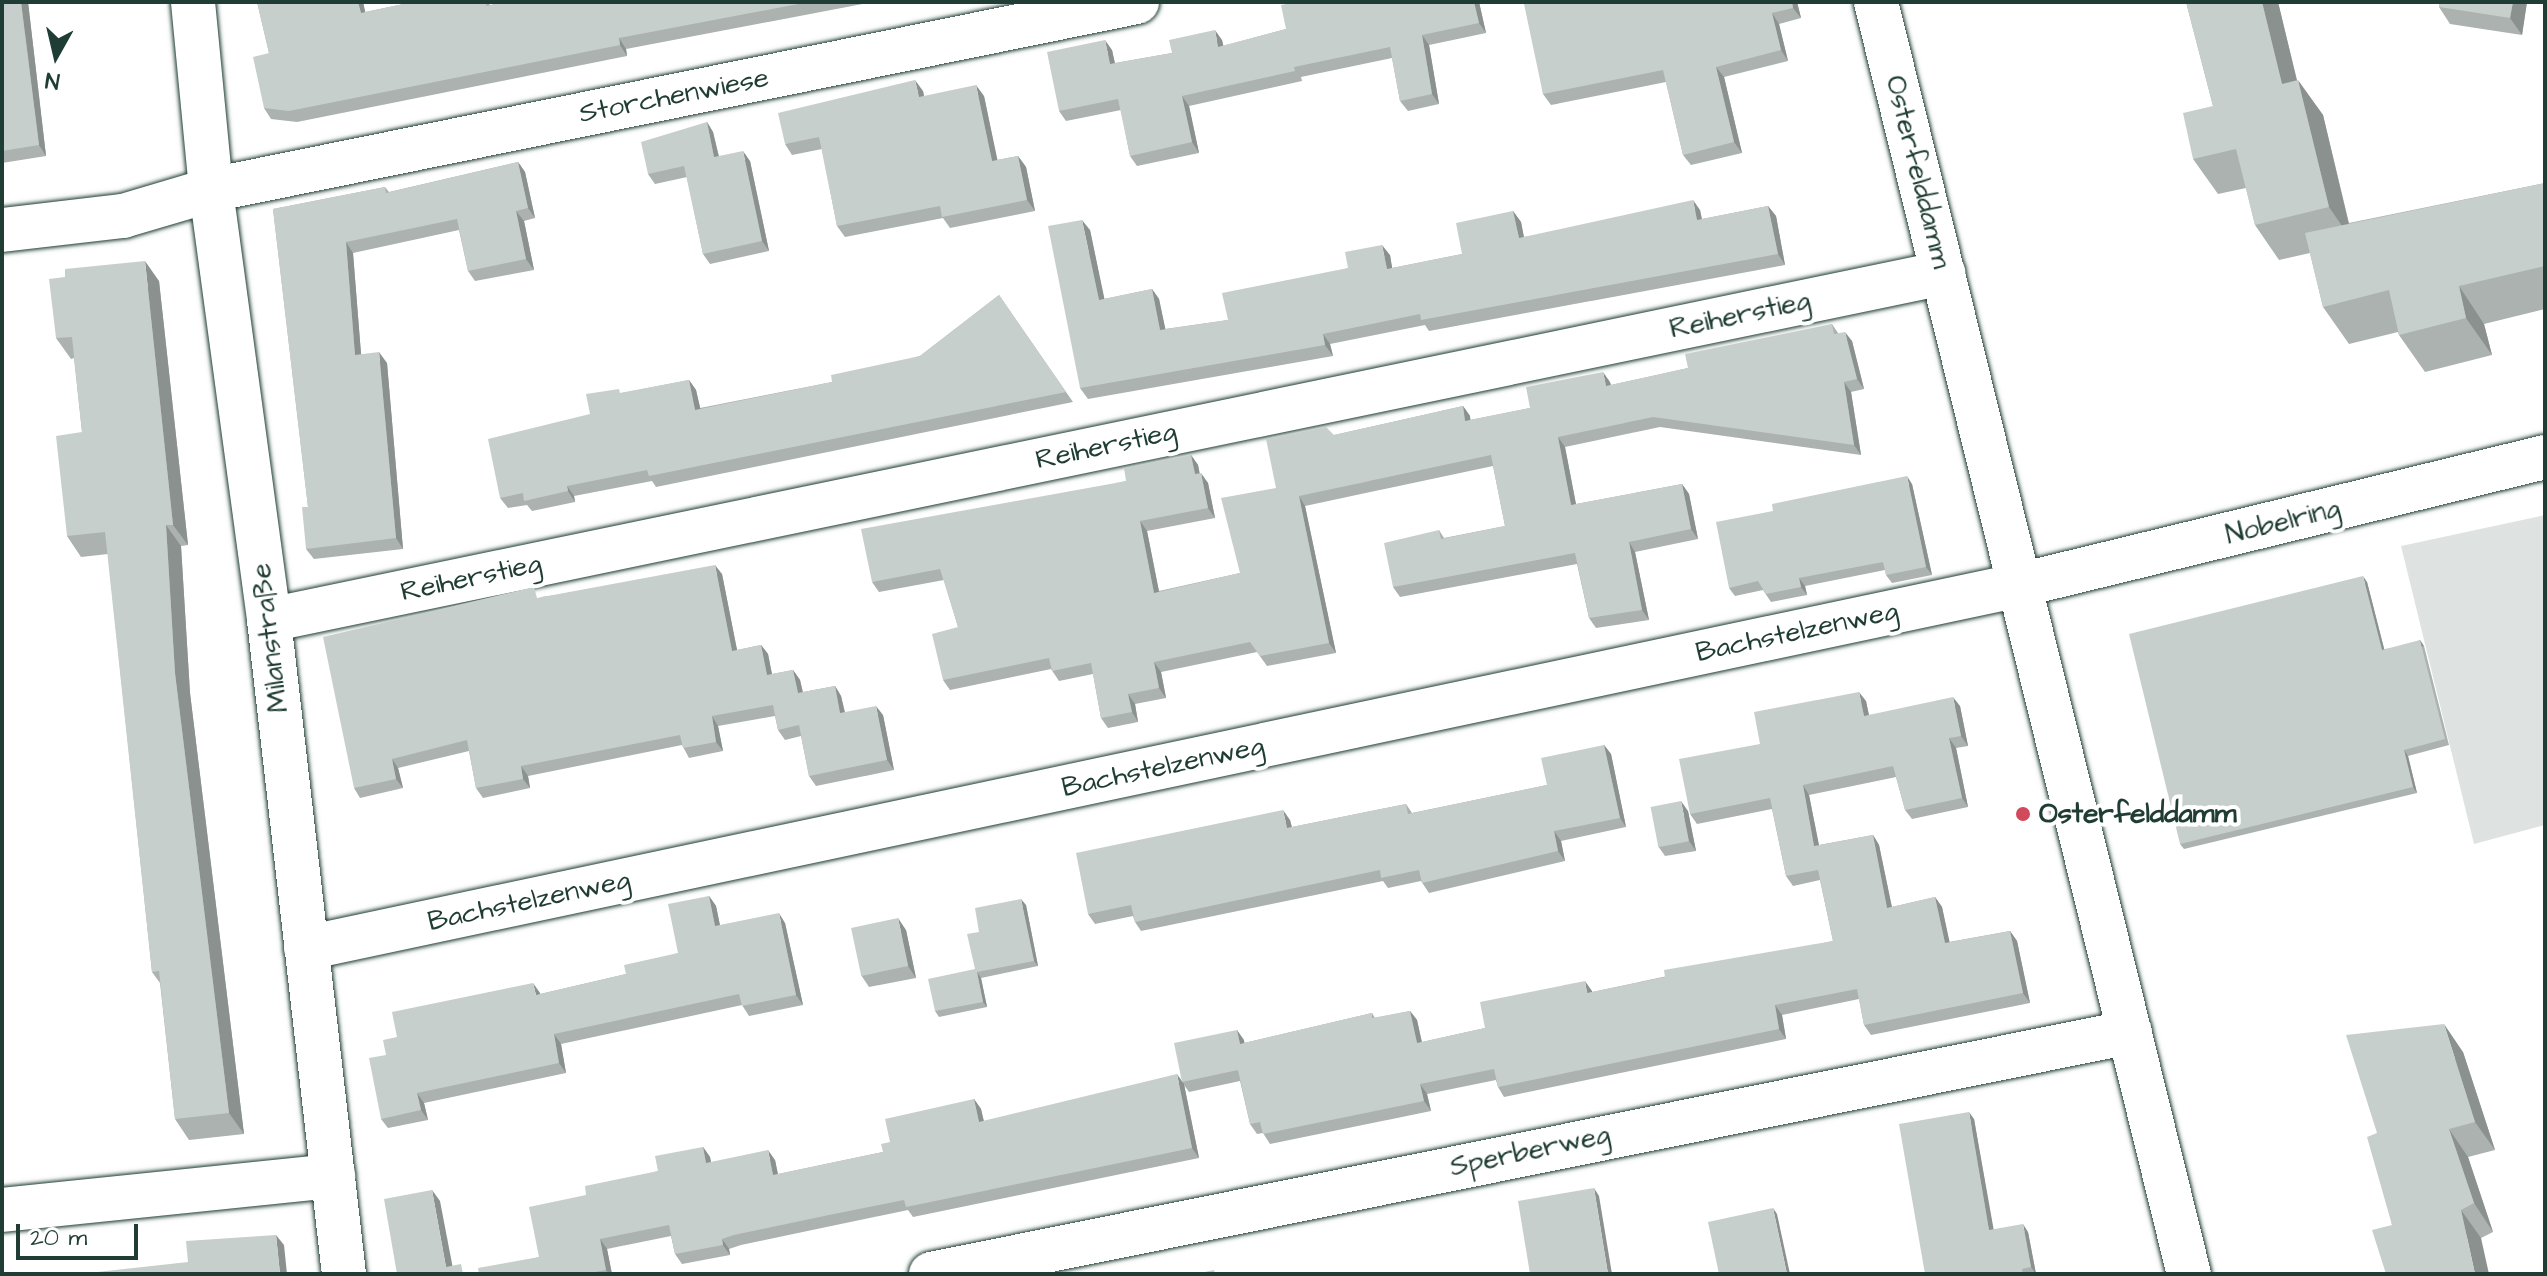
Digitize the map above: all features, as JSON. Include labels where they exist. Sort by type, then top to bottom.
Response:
[{"type":"street","name":"Milanstraße","points":[[193,2],[211,190],[269,620],[344,1274]]},
{"type":"street","name":"Storchenwiese","points":[[2,230],[123,216],[211,190],[1137,2]]},
{"type":"street","name":"Osterfelddamm","points":[[1876,2],[2189,1274]]},
{"type":"street","name":"Reiherstieg","points":[[269,620],[1943,273]]},
{"type":"street","name":"Nobelring","points":[[2020,585],[2545,457]]},
{"type":"street","name":"Bachstelzenweg","points":[[306,948],[2020,585]]},
{"type":"street","name":"Sperberweg","points":[[931,1274],[2130,1032]]},
{"type":"street","points":[[2,1210],[333,1176]]},
{"type":"shaded area","points":[[2545,515],[2545,825],[2474,844],[2401,546]]},
{"type":"building","points":[[2,2],[21,2],[39,145],[2,151]]},
{"type":"building","points":[[257,2],[358,2],[361,13],[413,2],[486,2],[486,6],[507,2],[809,2],[619,38],[620,45],[289,111],[264,108],[253,57],[269,53]]},
{"type":"building","points":[[1296,2],[1474,2],[1479,23],[1422,35],[1432,94],[1400,101],[1390,47],[1294,67],[1295,71],[1182,96],[1192,142],[1130,156],[1118,99],[1059,111],[1047,52],[1105,40],[1110,64],[1172,53],[1169,40],[1215,30],[1218,47],[1286,29],[1281,5]]},
{"type":"building","points":[[1792,2],[1793,8],[1772,13],[1781,50],[1716,67],[1734,142],[1683,155],[1663,70],[1543,94],[1524,4]]},
{"type":"building","points":[[2186,2],[2262,2],[2282,84],[2298,80],[2329,207],[2255,225],[2236,149],[2193,159],[2183,113],[2213,106]]},
{"type":"building","points":[[2439,2],[2513,2],[2510,18],[2439,7]]},
{"type":"building","points":[[915,80],[919,97],[976,85],[992,161],[1018,156],[1027,200],[942,217],[940,206],[837,226],[819,137],[785,144],[778,113]]},
{"type":"building","points":[[707,122],[714,157],[743,151],[762,241],[703,254],[684,166],[648,174],[641,142]]},
{"type":"building","points":[[518,162],[528,208],[516,211],[526,259],[468,271],[457,219],[346,242],[355,355],[379,352],[396,538],[306,549],[302,507],[308,507],[273,209],[385,187],[386,193]]},
{"type":"building","points":[[2545,183],[2545,266],[2459,286],[2466,318],[2399,335],[2389,290],[2323,307],[2305,233]]},
{"type":"building","points":[[1693,200],[1697,220],[1768,206],[1778,254],[1421,320],[1420,314],[1323,334],[1325,345],[1080,388],[1048,226],[1082,220],[1099,300],[1152,289],[1160,330],[1228,320],[1222,293],[1348,268],[1345,252],[1382,245],[1387,269],[1462,254],[1456,223],[1513,211],[1519,238]]},
{"type":"building","points":[[145,261],[173,525],[166,525],[175,673],[229,1113],[175,1119],[159,971],[152,972],[105,532],[67,536],[56,436],[82,432],[72,337],[56,338],[49,279],[65,277],[65,269]]},
{"type":"building","points":[[999,295],[1066,392],[649,476],[647,470],[567,486],[568,491],[524,501],[523,493],[500,498],[488,439],[590,414],[586,394],[619,389],[620,393],[689,380],[695,410],[832,382],[831,375],[920,356]]},
{"type":"building","points":[[1832,324],[1834,334],[1845,332],[1857,379],[1844,382],[1854,445],[1653,417],[1558,437],[1571,505],[1682,484],[1691,529],[1629,542],[1642,610],[1589,618],[1575,553],[1393,587],[1384,543],[1439,530],[1441,539],[1505,526],[1491,455],[1299,496],[1329,643],[1260,656],[1250,642],[1154,662],[1159,688],[1128,694],[1132,712],[1101,718],[1091,663],[1052,671],[1049,658],[943,680],[932,634],[958,627],[940,569],[872,582],[861,529],[1126,481],[1124,468],[1191,455],[1195,474],[1201,473],[1208,508],[1140,521],[1154,593],[1240,573],[1221,498],[1276,488],[1266,439],[1326,427],[1334,435],[1463,406],[1465,421],[1530,408],[1526,387],[1603,372],[1606,386],[1688,368],[1685,354]]},
{"type":"building","points":[[1907,476],[1926,567],[1886,575],[1883,562],[1799,578],[1801,587],[1766,594],[1758,581],[1729,588],[1716,522],[1773,511],[1772,504]]},
{"type":"building","points":[[715,565],[732,651],[761,645],[767,675],[793,670],[798,693],[835,686],[840,713],[876,706],[887,760],[809,776],[799,725],[778,730],[773,705],[712,716],[716,742],[683,748],[680,735],[521,766],[523,779],[476,788],[467,740],[392,759],[396,779],[354,788],[323,637],[534,587],[537,598]]},
{"type":"building","points":[[2363,576],[2382,650],[2420,640],[2445,739],[2404,750],[2413,787],[2180,844],[2129,634]]},
{"type":"building","points":[[1859,692],[1864,716],[1953,697],[1961,736],[1949,738],[1962,798],[1905,810],[1893,766],[1803,785],[1814,846],[1873,835],[1887,908],[1935,897],[1945,943],[2010,931],[2023,993],[1864,1025],[1857,989],[1775,1005],[1779,1029],[1498,1087],[1494,1069],[1420,1084],[1424,1101],[1263,1134],[1260,1122],[1250,1124],[1238,1070],[1182,1082],[1174,1043],[1237,1030],[1240,1044],[1372,1013],[1372,1018],[1410,1011],[1417,1043],[1485,1028],[1480,1002],[1585,981],[1587,993],[1665,977],[1664,970],[1833,941],[1818,870],[1786,876],[1770,798],[1690,814],[1679,759],[1760,744],[1754,712]]},
{"type":"building","points":[[1604,745],[1620,818],[1554,831],[1558,851],[1422,883],[1419,870],[1381,878],[1380,870],[1135,922],[1131,905],[1088,914],[1076,853],[1283,810],[1287,828],[1406,804],[1408,814],[1547,785],[1541,758]]},
{"type":"building","points":[[1681,801],[1689,841],[1658,847],[1651,807]]},
{"type":"building","points":[[709,896],[715,926],[779,913],[796,995],[742,1006],[739,994],[554,1034],[559,1063],[417,1093],[421,1110],[381,1119],[369,1058],[386,1055],[383,1040],[397,1037],[392,1012],[533,983],[536,995],[626,974],[624,965],[678,953],[668,904]]},
{"type":"building","points":[[1021,899],[1034,961],[977,972],[983,1002],[935,1011],[928,979],[975,969],[967,934],[979,932],[975,908]]},
{"type":"building","points":[[898,918],[908,966],[861,976],[851,928]]},
{"type":"building","points":[[2444,1024],[2475,1122],[2449,1129],[2474,1203],[2461,1210],[2475,1274],[2386,1274],[2372,1230],[2392,1225],[2367,1137],[2377,1133],[2346,1035]]},
{"type":"building","points":[[1177,1074],[1192,1148],[906,1207],[904,1200],[829,1215],[734,1235],[722,1239],[723,1245],[675,1254],[669,1225],[600,1239],[606,1270],[584,1274],[479,1274],[478,1268],[539,1257],[529,1207],[586,1195],[585,1186],[658,1171],[655,1156],[703,1147],[706,1163],[768,1150],[773,1175],[883,1152],[881,1144],[890,1142],[885,1119],[974,1099],[979,1122]]},
{"type":"building","points":[[1969,1112],[1989,1230],[2023,1224],[2031,1267],[2022,1269],[2023,1274],[1925,1274],[1899,1124]]},
{"type":"building","points":[[1594,1188],[1608,1274],[1530,1274],[1518,1201]]},
{"type":"building","points":[[432,1190],[446,1267],[461,1264],[463,1274],[397,1274],[384,1199]]},
{"type":"building","points":[[1773,1208],[1787,1274],[1719,1274],[1708,1222]]},
{"type":"building","points":[[276,1235],[280,1274],[79,1274],[188,1262],[186,1241]]},
{"type":"place","name":"Osterfelddamm","points":[[2023,814]]}]
